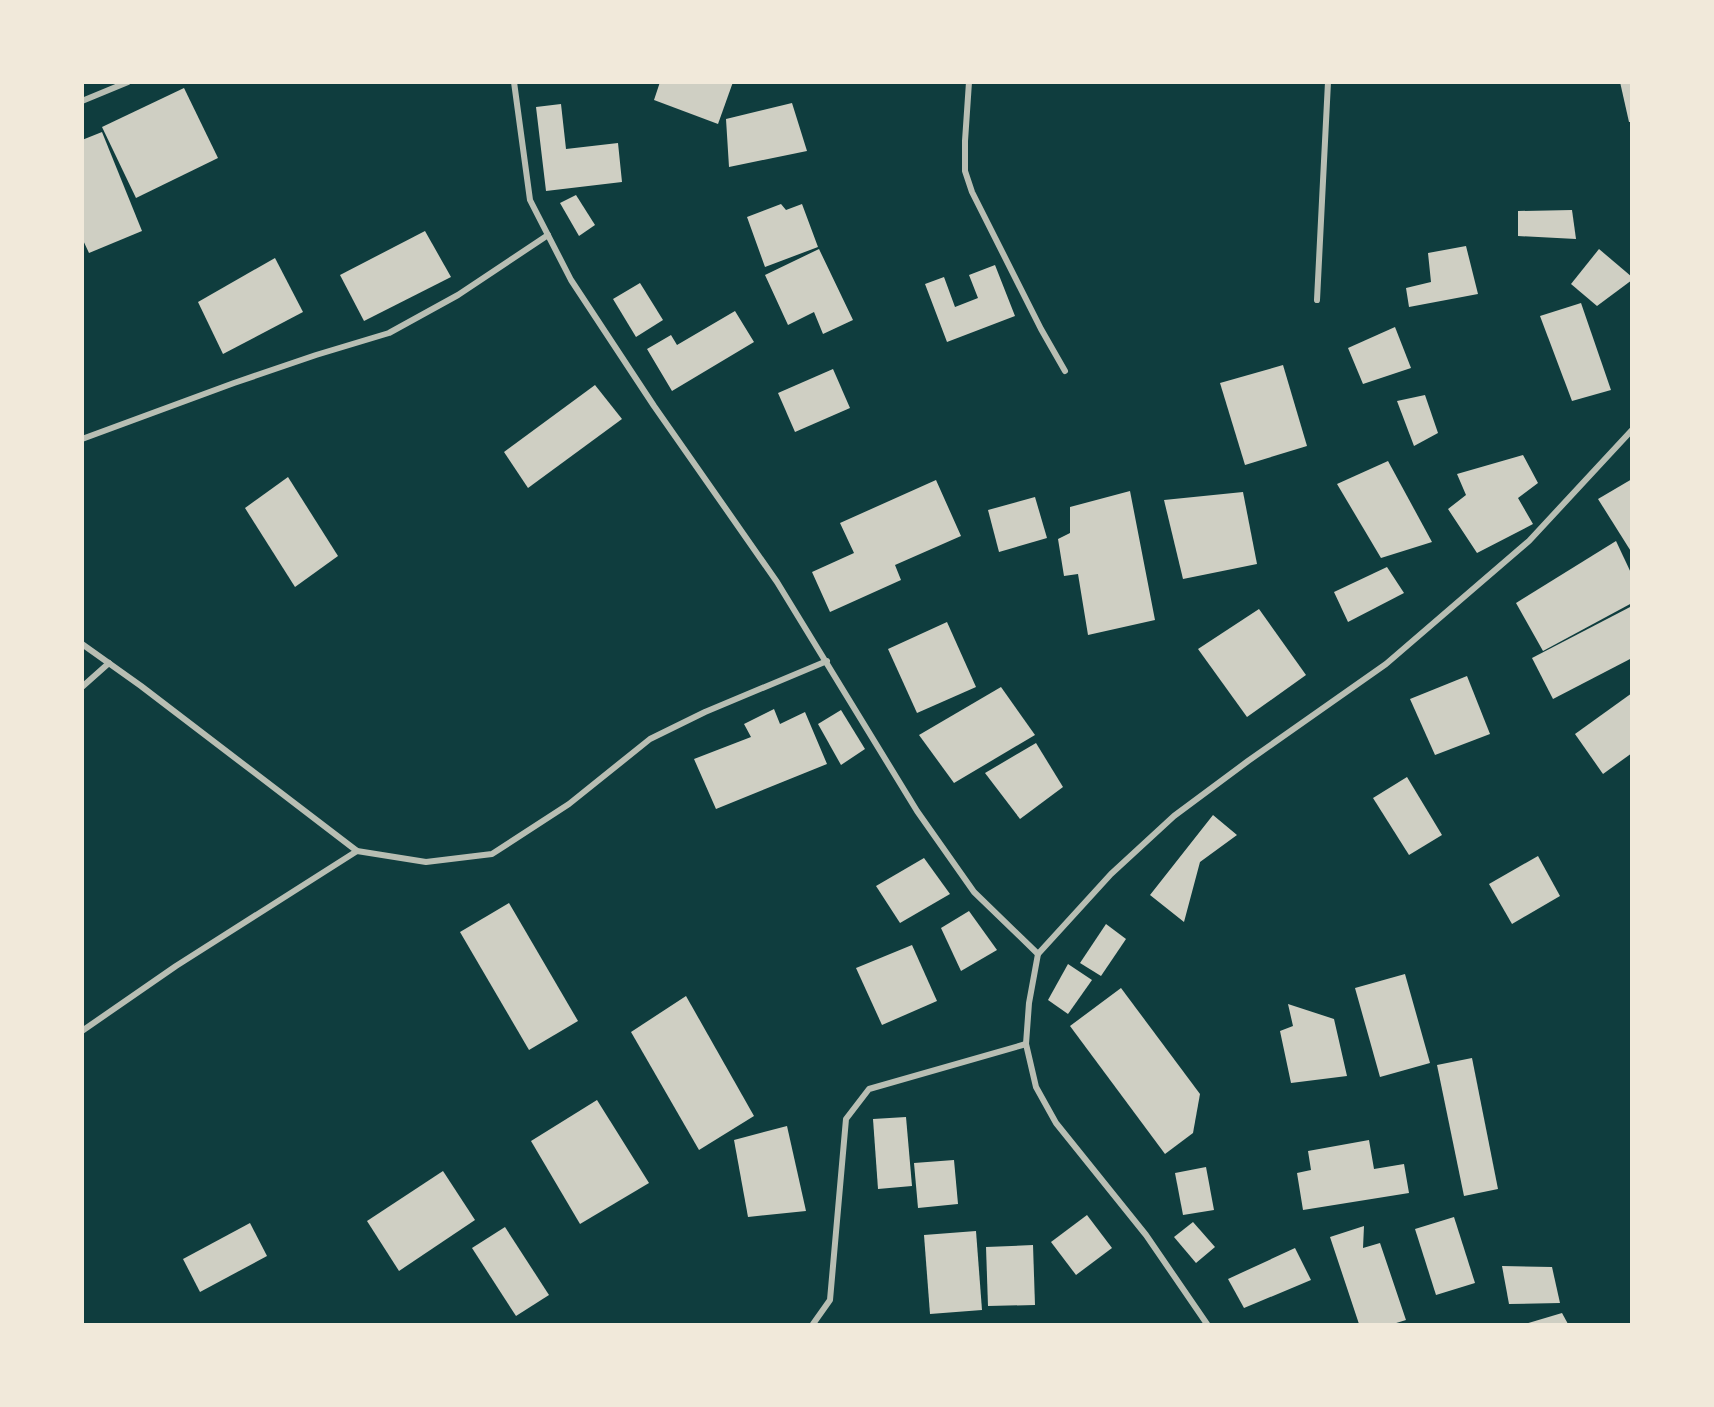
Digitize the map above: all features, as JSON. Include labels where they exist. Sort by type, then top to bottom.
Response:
[{"type":"street","points":[[82,101],[128,82]]},
{"type":"street","points":[[514,82],[530,200],[572,280],[654,406],[777,582],[917,811],[974,892],[1038,954]]},
{"type":"street","points":[[969,82],[964,141],[965,171],[972,192],[1041,329],[1065,371]]},
{"type":"street","points":[[1317,300],[1328,82]]},
{"type":"street","points":[[82,439],[234,382],[389,333],[458,295],[548,235]]},
{"type":"street","points":[[1207,1324],[1146,1235],[1056,1123],[1036,1087],[1026,1044],[1029,1004],[1038,954],[1111,874],[1174,816],[1386,664],[1529,541],[1632,430]]},
{"type":"street","points":[[82,644],[357,851],[426,862],[492,854],[568,804],[650,739],[705,712],[827,661]]},
{"type":"street","points":[[82,687],[109,663]]},
{"type":"street","points":[[82,1031],[176,966],[357,851]]},
{"type":"street","points":[[813,1324],[830,1300],[846,1119],[868,1089],[1026,1044]]},
{"type":"building","points":[[660,82],[733,82],[718,124],[654,100]]},
{"type":"building","points":[[1620,82],[1632,82],[1632,122],[1629,122]]},
{"type":"building","points":[[184,88],[218,158],[136,198],[102,127]]},
{"type":"building","points":[[792,103],[807,151],[729,167],[726,119]]},
{"type":"building","points":[[561,104],[566,149],[618,143],[622,182],[546,191],[536,107]]},
{"type":"building","points":[[102,132],[142,231],[89,253],[82,238],[82,140]]},
{"type":"building","points":[[576,195],[595,225],[579,236],[560,203]]},
{"type":"building","points":[[781,204],[786,210],[802,204],[818,247],[765,267],[747,217]]},
{"type":"building","points":[[1572,210],[1576,239],[1518,236],[1518,211]]},
{"type":"building","points":[[425,231],[451,277],[364,321],[340,275]]},
{"type":"building","points":[[1466,246],[1478,294],[1409,307],[1406,288],[1431,282],[1428,253]]},
{"type":"building","points":[[819,249],[853,320],[823,334],[814,312],[788,325],[765,275]]},
{"type":"building","points":[[1599,249],[1632,277],[1632,280],[1597,306],[1571,284]]},
{"type":"building","points":[[275,258],[303,312],[223,354],[198,302]]},
{"type":"building","points":[[995,265],[1015,316],[947,342],[925,284],[944,277],[955,307],[978,298],[969,275]]},
{"type":"building","points":[[640,283],[663,320],[636,337],[613,299]]},
{"type":"building","points":[[1581,303],[1611,390],[1572,401],[1540,316]]},
{"type":"building","points":[[735,311],[754,342],[672,391],[647,349],[671,335],[677,345]]},
{"type":"building","points":[[1395,327],[1411,368],[1363,384],[1348,348]]},
{"type":"building","points":[[1283,365],[1307,446],[1245,465],[1220,383]]},
{"type":"building","points":[[833,369],[850,408],[795,432],[778,393]]},
{"type":"building","points":[[595,385],[622,419],[528,488],[504,452]]},
{"type":"building","points":[[1425,395],[1438,433],[1414,446],[1397,401]]},
{"type":"building","points":[[1523,455],[1538,483],[1518,498],[1533,524],[1477,553],[1448,509],[1466,495],[1457,474]]},
{"type":"building","points":[[1388,461],[1432,542],[1381,558],[1337,484]]},
{"type":"building","points":[[288,477],[338,556],[295,587],[245,508]]},
{"type":"building","points":[[1632,479],[1632,553],[1598,499]]},
{"type":"building","points":[[936,480],[961,536],[895,565],[901,580],[830,612],[812,572],[854,553],[840,523]]},
{"type":"building","points":[[1130,491],[1155,620],[1088,635],[1078,574],[1064,576],[1058,539],[1070,533],[1070,507]]},
{"type":"building","points":[[1243,492],[1257,564],[1183,579],[1164,500]]},
{"type":"building","points":[[1035,497],[1047,538],[999,552],[988,510]]},
{"type":"building","points":[[1616,541],[1632,575],[1632,603],[1543,651],[1516,603]]},
{"type":"building","points":[[1387,567],[1404,593],[1348,622],[1334,592]]},
{"type":"building","points":[[1632,606],[1632,658],[1553,699],[1532,658]]},
{"type":"building","points":[[1259,609],[1306,675],[1247,717],[1198,649]]},
{"type":"building","points":[[947,622],[976,687],[917,713],[888,649]]},
{"type":"building","points":[[1467,676],[1490,734],[1435,755],[1410,699]]},
{"type":"building","points":[[1001,687],[1035,735],[954,783],[919,735]]},
{"type":"building","points":[[1632,693],[1632,753],[1603,774],[1575,734]]},
{"type":"building","points":[[774,709],[780,724],[805,712],[827,764],[716,809],[694,759],[751,737],[744,724]]},
{"type":"building","points":[[841,710],[865,749],[841,765],[818,724]]},
{"type":"building","points":[[1036,743],[1063,787],[1020,819],[985,773]]},
{"type":"building","points":[[1407,777],[1442,835],[1409,855],[1373,798]]},
{"type":"building","points":[[1213,815],[1237,835],[1200,862],[1184,922],[1150,895]]},
{"type":"building","points":[[1538,856],[1560,896],[1512,924],[1489,884]]},
{"type":"building","points":[[924,858],[950,894],[900,923],[876,886]]},
{"type":"building","points":[[509,903],[578,1021],[529,1050],[460,932]]},
{"type":"building","points":[[969,911],[997,950],[961,971],[941,928]]},
{"type":"building","points":[[1106,924],[1126,939],[1101,976],[1080,963]]},
{"type":"building","points":[[912,945],[937,1001],[882,1025],[856,968]]},
{"type":"building","points":[[1068,964],[1092,980],[1068,1014],[1048,1000]]},
{"type":"building","points":[[1405,974],[1430,1063],[1380,1077],[1355,988]]},
{"type":"building","points":[[1121,988],[1200,1094],[1193,1133],[1165,1154],[1070,1026]]},
{"type":"building","points":[[686,996],[754,1116],[699,1150],[631,1032]]},
{"type":"building","points":[[1288,1004],[1334,1019],[1347,1076],[1291,1083],[1280,1031],[1293,1026]]},
{"type":"building","points":[[1472,1058],[1498,1189],[1464,1196],[1437,1065]]},
{"type":"building","points":[[597,1100],[649,1183],[580,1224],[531,1141]]},
{"type":"building","points":[[906,1117],[912,1186],[878,1189],[873,1119]]},
{"type":"building","points":[[787,1126],[806,1211],[748,1217],[734,1140]]},
{"type":"building","points":[[1369,1140],[1374,1169],[1404,1164],[1409,1193],[1303,1210],[1297,1173],[1311,1170],[1308,1151]]},
{"type":"building","points":[[954,1160],[958,1204],[918,1208],[914,1163]]},
{"type":"building","points":[[1206,1167],[1214,1210],[1183,1215],[1175,1173]]},
{"type":"building","points":[[443,1171],[475,1220],[399,1271],[367,1221]]},
{"type":"building","points":[[1087,1215],[1112,1248],[1076,1275],[1051,1242]]},
{"type":"building","points":[[1454,1217],[1475,1283],[1436,1295],[1415,1229]]},
{"type":"building","points":[[1193,1222],[1215,1247],[1196,1263],[1174,1237]]},
{"type":"building","points":[[250,1223],[267,1256],[200,1292],[183,1259]]},
{"type":"building","points":[[1364,1226],[1363,1248],[1380,1243],[1406,1320],[1393,1324],[1359,1324],[1330,1237]]},
{"type":"building","points":[[505,1227],[549,1295],[516,1316],[472,1248]]},
{"type":"building","points":[[976,1231],[982,1310],[930,1314],[924,1235]]},
{"type":"building","points":[[1033,1245],[1035,1305],[988,1306],[986,1247]]},
{"type":"building","points":[[1295,1248],[1311,1280],[1244,1308],[1228,1279]]},
{"type":"building","points":[[1502,1266],[1552,1267],[1560,1303],[1509,1304]]},
{"type":"building","points":[[1562,1313],[1568,1324],[1525,1324]]}]
